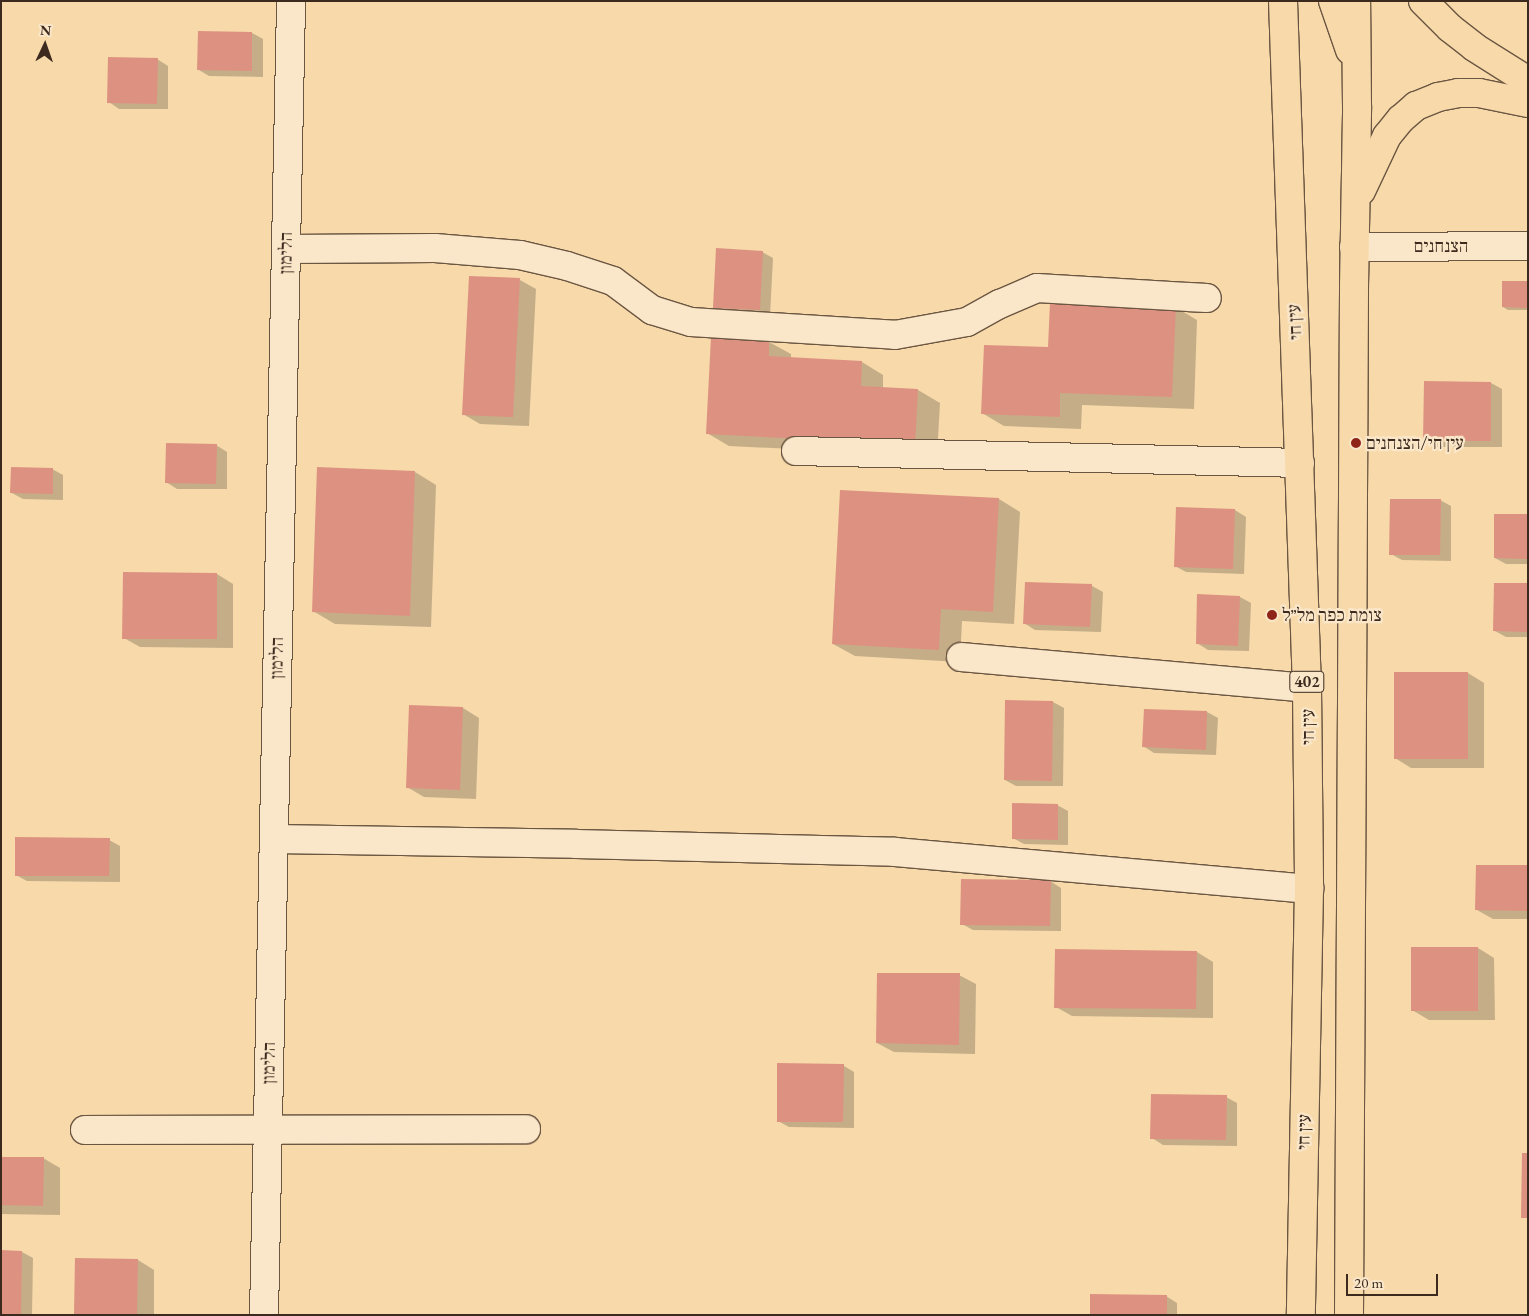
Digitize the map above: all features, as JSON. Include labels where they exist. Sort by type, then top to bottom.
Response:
[{"type":"main road","points":[[1333,1],[1358,73]]},
{"type":"main road","points":[[1349,1315],[1354,247],[1357,201],[1358,73],[1356,1]]},
{"type":"main road","points":[[1423,1],[1450,28],[1474,47],[1528,81]]},
{"type":"main road","name":"עין חי","points":[[1284,3],[1284,50],[1307,688],[1309,889],[1301,1315]]},
{"type":"main road","points":[[1357,201],[1387,136],[1400,118],[1416,106],[1438,97],[1458,93],[1479,93],[1528,103]]},
{"type":"street","name":"הלימון","points":[[264,1315],[292,1]]},
{"type":"street","name":"הצנחנים","points":[[1354,247],[1528,246]]},
{"type":"street","points":[[286,249],[434,248],[520,255],[567,266],[612,281],[652,310],[691,322],[895,335],[967,322],[1000,304],[1037,288],[1207,298]]},
{"type":"street","points":[[796,451],[1300,463]]},
{"type":"street","points":[[961,657],[1307,688]]},
{"type":"street","points":[[274,839],[895,852],[1309,889]]},
{"type":"street","points":[[85,1130],[526,1130]]},
{"type":"building","points":[[198,31],[252,32],[252,71],[197,70]]},
{"type":"building","points":[[108,57],[158,58],[157,104],[107,103]]},
{"type":"building","points":[[716,248],[763,251],[760,310],[713,308]]},
{"type":"building","points":[[469,276],[520,278],[513,417],[462,415]]},
{"type":"building","points":[[1502,281],[1528,281],[1528,308],[1502,307]]},
{"type":"building","points":[[1050,302],[1176,306],[1172,397],[1060,393],[1060,417],[981,414],[984,345],[1048,347]]},
{"type":"building","points":[[711,337],[769,340],[769,356],[862,361],[861,386],[918,389],[915,445],[706,434]]},
{"type":"building","points":[[1424,381],[1491,382],[1491,441],[1423,441]]},
{"type":"building","points":[[166,443],[217,444],[216,484],[165,483]]},
{"type":"building","points":[[11,467],[53,468],[53,494],[10,493]]},
{"type":"building","points":[[317,467],[415,471],[410,616],[312,612]]},
{"type":"building","points":[[840,490],[999,498],[993,612],[941,609],[939,650],[832,644]]},
{"type":"building","points":[[1390,499],[1441,499],[1440,555],[1389,555]]},
{"type":"building","points":[[1176,507],[1235,509],[1233,569],[1174,567]]},
{"type":"building","points":[[1494,514],[1528,514],[1528,559],[1494,558]]},
{"type":"building","points":[[123,572],[217,573],[217,639],[122,639]]},
{"type":"building","points":[[1025,582],[1092,584],[1090,627],[1023,624]]},
{"type":"building","points":[[1494,583],[1528,583],[1528,632],[1493,631]]},
{"type":"building","points":[[1197,594],[1240,596],[1238,646],[1196,644]]},
{"type":"building","points":[[1394,672],[1468,672],[1468,759],[1394,759]]},
{"type":"building","points":[[1005,700],[1053,701],[1052,781],[1004,780]]},
{"type":"building","points":[[409,705],[463,707],[460,790],[406,788]]},
{"type":"building","points":[[1144,709],[1207,711],[1206,750],[1142,747]]},
{"type":"building","points":[[1012,803],[1058,804],[1058,840],[1012,839]]},
{"type":"building","points":[[15,837],[110,838],[109,876],[15,876]]},
{"type":"building","points":[[1476,865],[1528,865],[1528,911],[1475,910]]},
{"type":"building","points":[[961,879],[1051,880],[1050,926],[960,925]]},
{"type":"building","points":[[1411,947],[1478,947],[1478,1011],[1411,1011]]},
{"type":"building","points":[[1055,949],[1197,951],[1196,1009],[1054,1008]]},
{"type":"building","points":[[877,973],[960,973],[959,1045],[876,1043]]},
{"type":"building","points":[[777,1063],[844,1064],[843,1122],[777,1122]]},
{"type":"building","points":[[1151,1094],[1227,1095],[1226,1140],[1150,1139]]},
{"type":"building","points":[[1522,1153],[1528,1153],[1528,1218],[1521,1218]]},
{"type":"building","points":[[1,1157],[44,1157],[43,1206],[1,1205]]},
{"type":"building","points":[[1,1250],[22,1251],[21,1315],[1,1315]]},
{"type":"building","points":[[75,1258],[138,1259],[137,1315],[74,1315]]},
{"type":"building","points":[[1090,1294],[1167,1295],[1167,1315],[1090,1315]]},
{"type":"place","name":"עין חי/הצנחנים","points":[[1356,443]]},
{"type":"place","name":"צומת כפר מל״ל","points":[[1272,615]]}]
